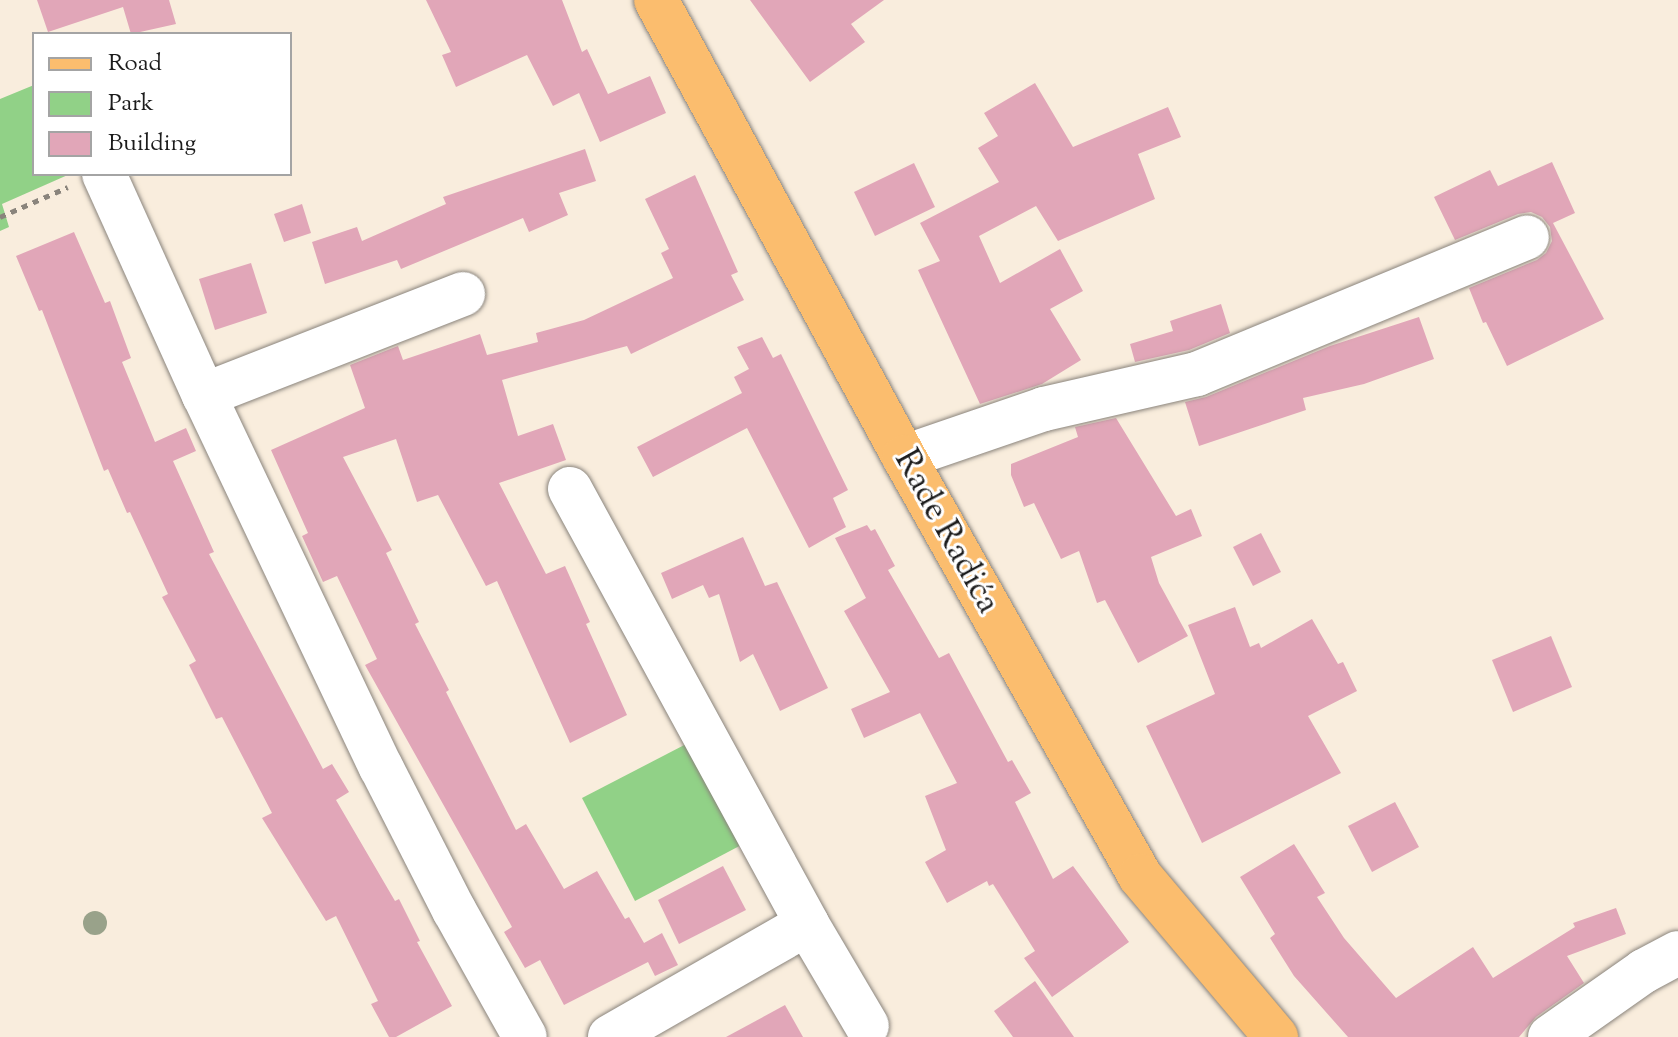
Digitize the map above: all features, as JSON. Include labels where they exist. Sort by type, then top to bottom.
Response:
[{"type":"main road","name":"Rade Radića","points":[[656,0],[904,457],[1140,876],[1276,1037]]},
{"type":"street","points":[[87,180],[204,395],[381,767],[454,910],[525,1037]]},
{"type":"street","points":[[904,457],[1044,409],[1197,374],[1527,237]]},
{"type":"street","points":[[204,395],[463,294]]},
{"type":"street","points":[[570,489],[807,924],[867,1026]]},
{"type":"street","points":[[610,1037],[807,924]]},
{"type":"street","points":[[1550,1037],[1644,971],[1678,953]]},
{"type":"path","points":[[0,217],[87,180]]},
{"type":"green space","points":[[32,86],[32,176],[65,176],[2,204],[9,227],[0,231],[0,99]]},
{"type":"green space","points":[[692,741],[747,842],[635,901],[582,798]]},
{"type":"building","points":[[37,0],[169,0],[176,24],[130,32],[123,7],[48,32]]},
{"type":"building","points":[[426,0],[562,0],[582,52],[587,49],[608,94],[650,76],[666,113],[600,142],[579,93],[553,106],[527,55],[456,87],[442,55],[451,52]]},
{"type":"building","points":[[750,0],[884,0],[851,24],[865,42],[810,82]]},
{"type":"building","points":[[1035,83],[1073,147],[1168,107],[1181,137],[1138,154],[1155,199],[1058,241],[1036,206],[979,236],[1000,283],[1060,249],[1083,291],[1050,309],[1081,360],[1042,384],[980,404],[918,270],[940,261],[920,223],[999,182],[978,148],[998,136],[984,113]]},
{"type":"building","points":[[585,149],[596,181],[559,193],[568,215],[529,232],[523,218],[401,269],[397,260],[325,284],[312,242],[357,227],[362,241],[446,204],[443,197]]},
{"type":"building","points":[[1552,162],[1575,213],[1553,223],[1604,319],[1507,366],[1486,322],[1483,323],[1469,288],[1537,260],[1546,253],[1552,241],[1550,227],[1542,217],[1531,212],[1518,214],[1455,240],[1434,197],[1490,170],[1498,186]]},
{"type":"building","points":[[914,163],[935,207],[875,236],[854,192]]},
{"type":"building","points":[[695,175],[738,272],[731,275],[744,300],[631,354],[627,346],[502,380],[518,436],[553,424],[566,460],[499,483],[546,574],[565,566],[590,622],[586,624],[627,715],[570,743],[497,581],[486,586],[438,495],[417,502],[396,439],[343,457],[392,550],[386,553],[419,622],[415,624],[449,690],[446,692],[516,830],[526,824],[564,889],[597,871],[625,919],[629,917],[644,943],[662,933],[678,965],[655,976],[648,962],[564,1005],[540,960],[525,968],[504,932],[512,927],[365,665],[377,659],[337,576],[323,582],[302,536],[308,533],[271,450],[365,408],[350,365],[398,346],[403,360],[480,334],[487,355],[538,342],[536,333],[584,320],[673,278],[661,253],[669,249],[645,199]]},
{"type":"building","points":[[302,204],[311,233],[284,242],[274,214]]},
{"type":"building","points":[[74,232],[105,303],[110,301],[131,358],[122,362],[155,442],[186,428],[196,451],[173,461],[214,552],[209,554],[323,769],[332,764],[349,792],[336,800],[395,901],[399,899],[420,941],[417,942],[452,1006],[396,1037],[389,1037],[371,1004],[378,1001],[336,916],[326,921],[262,818],[272,813],[222,717],[216,719],[189,665],[196,661],[162,597],[168,594],[108,469],[104,471],[42,310],[39,311],[16,256]]},
{"type":"building","points":[[251,263],[267,313],[215,330],[199,279]]},
{"type":"building","points":[[1221,304],[1230,333],[1189,350],[1135,362],[1130,344],[1173,331],[1170,321]]},
{"type":"building","points":[[1419,317],[1434,359],[1364,384],[1303,398],[1306,410],[1199,446],[1185,402],[1206,397],[1330,346]]},
{"type":"building","points":[[762,337],[773,358],[781,354],[848,490],[833,498],[846,527],[809,548],[747,428],[653,477],[637,447],[742,393],[734,377],[749,369],[737,347]]},
{"type":"building","points":[[1116,418],[1176,516],[1191,509],[1202,536],[1151,557],[1159,583],[1188,636],[1138,663],[1105,600],[1097,603],[1079,551],[1061,559],[1034,503],[1024,507],[1011,475],[1011,464],[1078,437],[1075,427]]},
{"type":"building","points":[[867,525],[871,531],[875,529],[895,566],[888,570],[939,658],[949,653],[1008,762],[1012,760],[1031,793],[1015,802],[1053,879],[1073,866],[1129,942],[1052,997],[1024,958],[1035,951],[993,884],[989,886],[987,881],[947,903],[925,862],[946,850],[925,796],[957,783],[920,713],[864,738],[851,709],[890,692],[844,611],[866,598],[835,538]]},
{"type":"building","points":[[1261,533],[1281,572],[1253,586],[1233,547]]},
{"type":"building","points":[[743,537],[765,586],[777,582],[828,688],[780,711],[753,654],[740,662],[719,594],[709,598],[703,585],[672,599],[661,573]]},
{"type":"building","points":[[1235,607],[1250,647],[1259,643],[1261,648],[1312,619],[1338,664],[1343,662],[1357,691],[1308,716],[1341,773],[1202,843],[1146,726],[1215,694],[1188,625]]},
{"type":"building","points":[[1551,636],[1572,687],[1513,712],[1492,660]]},
{"type":"building","points":[[1395,802],[1419,847],[1372,872],[1348,826]]},
{"type":"building","points":[[1294,844],[1325,893],[1317,897],[1344,938],[1396,998],[1473,947],[1493,978],[1575,927],[1573,923],[1616,908],[1626,934],[1567,956],[1584,983],[1536,1017],[1519,1037],[1348,1037],[1294,976],[1270,938],[1275,934],[1240,877]]},
{"type":"building","points":[[723,866],[746,910],[679,944],[658,900]]},
{"type":"building","points":[[1035,981],[1074,1037],[1013,1037],[994,1011]]},
{"type":"building","points":[[785,1005],[803,1037],[726,1037]]}]
